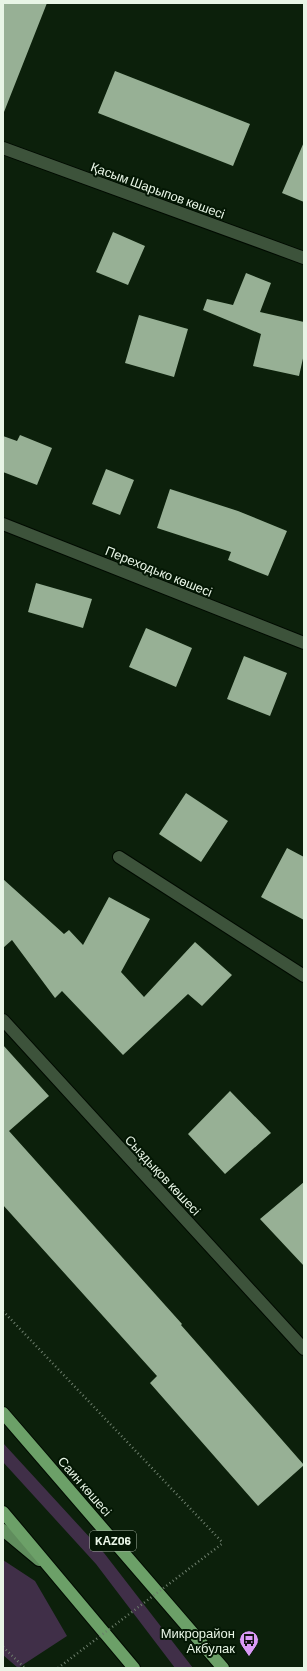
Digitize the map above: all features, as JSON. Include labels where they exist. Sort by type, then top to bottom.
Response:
[{"type":"highway","name":"Саин көшесі","points":[[3,1414],[223,1668]]},
{"type":"highway","points":[[3,1512],[134,1668]]},
{"type":"main road","points":[[3,1530],[49,1568]]},
{"type":"street","name":"Қасым Шарыпов көшесі","points":[[3,148],[304,258]]},
{"type":"street","name":"Переходько көшесі","points":[[3,524],[304,643]]},
{"type":"street","points":[[119,857],[304,976]]},
{"type":"street","name":"Сыздықов көшесі","points":[[3,1020],[304,1349]]},
{"type":"path","points":[[3,1311],[223,1543],[58,1668]]},
{"type":"path","points":[[3,1647],[25,1668]]},
{"type":"shaded area","points":[[3,1443],[104,1553],[193,1668],[175,1668],[96,1564],[3,1462]]},
{"type":"shaded area","points":[[3,1560],[35,1581],[67,1636],[18,1668],[3,1655]]},
{"type":"building","points":[[3,3],[47,3],[4,112],[3,112]]},
{"type":"building","points":[[115,71],[250,124],[233,166],[98,113]]},
{"type":"building","points":[[304,142],[304,202],[282,193]]},
{"type":"building","points":[[113,232],[145,246],[128,285],[96,272]]},
{"type":"building","points":[[246,273],[271,283],[260,312],[304,322],[304,354],[299,376],[253,366],[261,334],[203,310],[207,299],[233,305]]},
{"type":"building","points":[[139,315],[188,329],[174,377],[125,363]]},
{"type":"building","points":[[20,435],[52,448],[37,485],[3,472],[3,436],[17,441]]},
{"type":"building","points":[[106,469],[134,480],[120,515],[92,504]]},
{"type":"building","points":[[170,489],[238,511],[287,531],[268,576],[228,560],[231,552],[157,528]]},
{"type":"building","points":[[36,583],[92,599],[83,628],[28,612]]},
{"type":"building","points":[[146,628],[192,648],[176,687],[129,667]]},
{"type":"building","points":[[244,656],[287,673],[270,716],[227,699]]},
{"type":"building","points":[[186,793],[228,821],[201,862],[159,834]]},
{"type":"building","points":[[287,848],[304,857],[304,920],[261,897]]},
{"type":"building","points":[[3,879],[64,934],[69,930],[83,945],[109,897],[150,919],[121,972],[144,997],[195,942],[232,975],[202,1006],[188,994],[123,1055],[62,991],[55,998],[12,940],[3,948]]},
{"type":"building","points":[[3,1045],[49,1096],[9,1131],[182,1324],[181,1325],[304,1465],[258,1506],[150,1383],[157,1376],[3,1205]]},
{"type":"building","points":[[230,1091],[271,1133],[225,1174],[188,1134]]},
{"type":"building","points":[[304,1182],[304,1266],[260,1219]]},
{"type":"place","name":"Микрорайон Акбулак","points":[[249,1657]]}]
